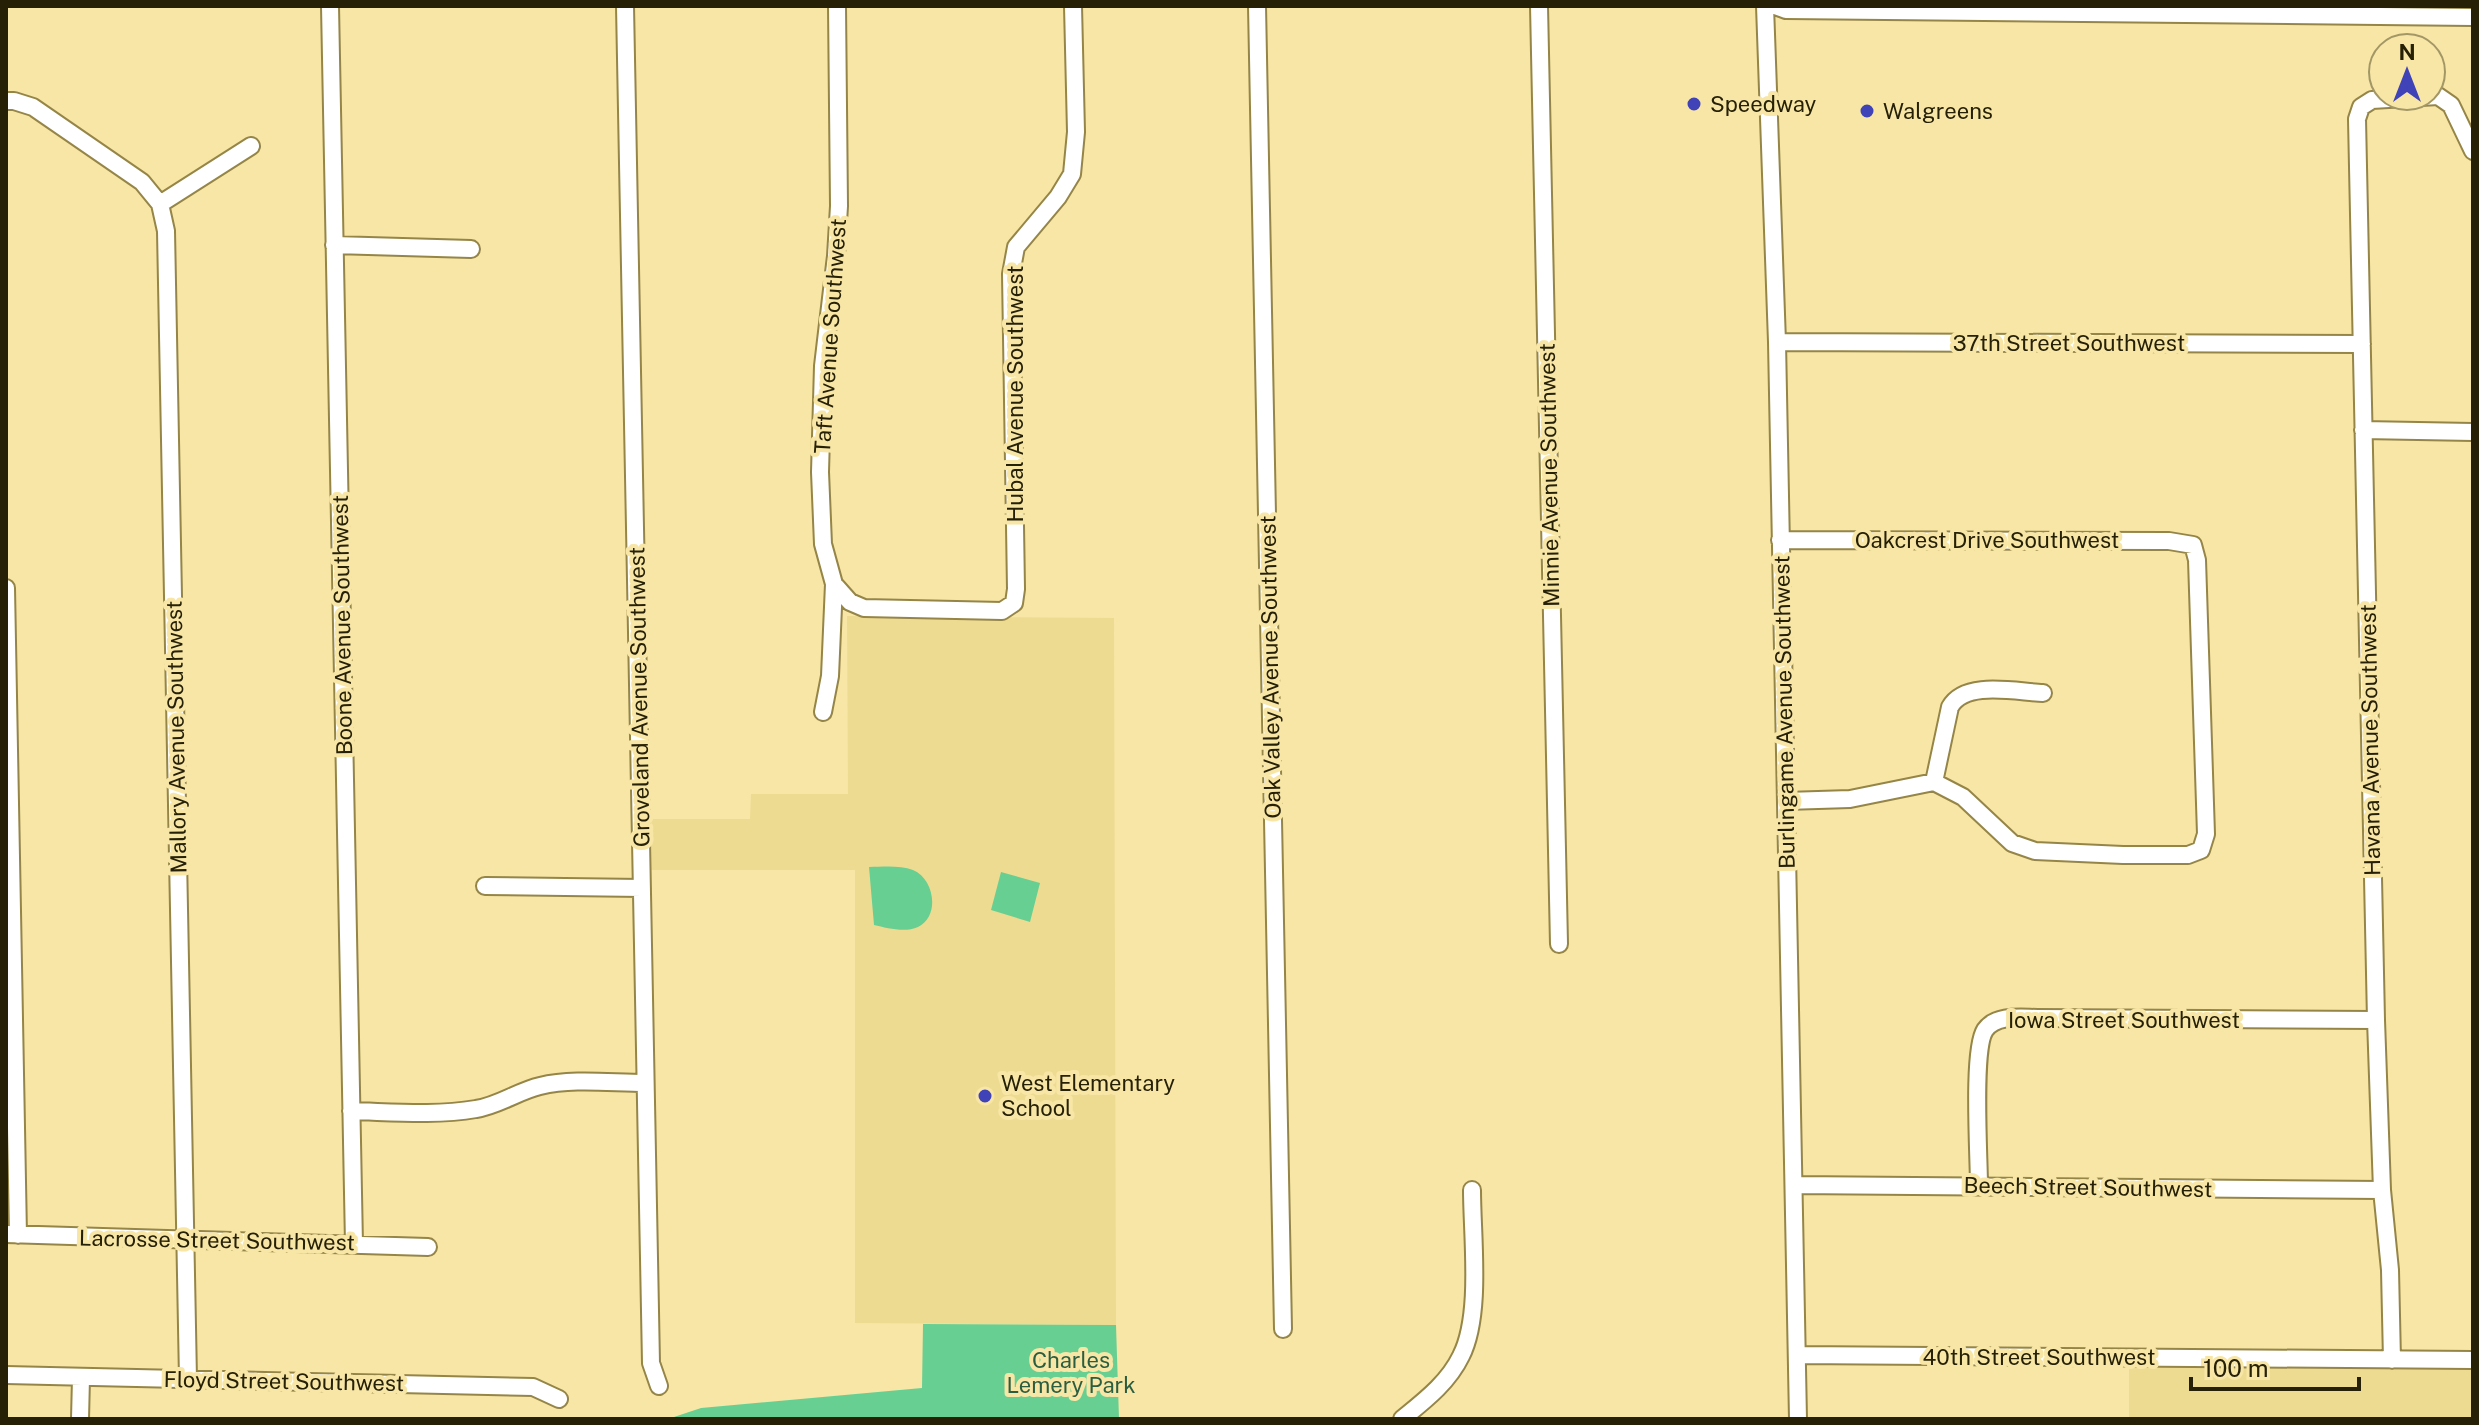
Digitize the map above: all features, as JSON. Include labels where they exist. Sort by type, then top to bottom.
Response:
[{"type":"street","name":"Boone Avenue Southwest","points":[[330,6],[354,1244]]},
{"type":"street","name":"Groveland Avenue Southwest","points":[[625,6],[651,1363],[659,1386]]},
{"type":"street","name":"Taft Avenue Southwest","points":[[823,712],[830,676],[834,584],[823,544],[820,458],[823,366],[839,206],[837,6]]},
{"type":"street","name":"Hubal Avenue Southwest","points":[[834,584],[850,602],[864,608],[1002,611],[1014,603],[1011,274],[1016,247],[1058,197],[1072,174],[1076,132],[1073,6]]},
{"type":"street","name":"Oak Valley Avenue Southwest","points":[[1257,6],[1283,1329]]},
{"type":"street","name":"Minnie Avenue Southwest","points":[[1539,6],[1559,944]]},
{"type":"street","name":"Burlingame Avenue Southwest","points":[[1765,6],[1777,342],[1798,1419]]},
{"type":"street","points":[[1775,6],[1786,10],[2439,12],[2473,17]]},
{"type":"street","name":"Havana Avenue Southwest","points":[[2392,1360],[2376,1020],[2357,119],[2361,107],[2372,100],[2438,96],[2451,105],[2473,151]]},
{"type":"street","points":[[6,101],[33,107],[142,182],[160,204],[251,146]]},
{"type":"street","name":"Mallory Avenue Southwest","points":[[160,204],[166,231],[188,1379]]},
{"type":"street","points":[[334,245],[471,249]]},
{"type":"street","name":"37th Street Southwest","points":[[1777,342],[2362,344]]},
{"type":"street","points":[[2363,430],[2473,432]]},
{"type":"street","name":"Oakcrest Drive Southwest","points":[[1780,540],[2169,541],[2193,545],[2197,560],[2206,834],[2201,850],[2188,855],[2035,851],[2012,843],[1963,797],[1934,782]]},
{"type":"street","points":[[6,588],[12,1234]]},
{"type":"street","points":[[1786,801],[1850,799],[1934,782],[1950,707],[1960,694],[1975,690],[2043,693]]},
{"type":"street","points":[[485,886],[642,888]]},
{"type":"street","name":"Iowa Street Southwest","points":[[1979,1186],[1978,1058],[1986,1029],[1997,1021],[2010,1018],[2376,1020]]},
{"type":"street","points":[[351,1111],[456,1112],[480,1109],[543,1085],[564,1082],[645,1083]]},
{"type":"street","name":"Beech Street Southwest","points":[[1794,1185],[2382,1190]]},
{"type":"street","points":[[1402,1419],[1428,1398],[1448,1376],[1461,1356],[1469,1335],[1473,1307],[1472,1190]]},
{"type":"street","name":"Lacrosse Street Southwest","points":[[12,1234],[428,1247]]},
{"type":"street","name":"40th Street Southwest","points":[[1797,1355],[2473,1360]]},
{"type":"street","name":"Floyd Street Southwest","points":[[6,1375],[533,1387],[559,1399]]},
{"type":"street","points":[[80,1419],[81,1378]]},
{"type":"shaded area","name":"West Elementary School","points":[[847,616],[1114,618],[1116,1325],[855,1323],[855,870],[647,870],[647,819],[750,819],[751,794],[848,794]]},
{"type":"shaded area","points":[[2129,1365],[2473,1368],[2473,1419],[2129,1419]]},
{"type":"green space","points":[[869,867],[902,867],[920,875],[926,881],[932,898],[930,915],[925,922],[907,930],[874,925]]},
{"type":"green space","points":[[1001,872],[1040,883],[1030,922],[991,910]]},
{"type":"green space","name":"Charles Lemery Park","points":[[923,1324],[1116,1325],[1119,1419],[668,1419],[701,1408],[922,1388]]},
{"type":"place","name":"Speedway","points":[[1694,104]]},
{"type":"place","name":"Walgreens","points":[[1867,111]]},
{"type":"place","name":"West Elementary School","points":[[985,1096]]}]
